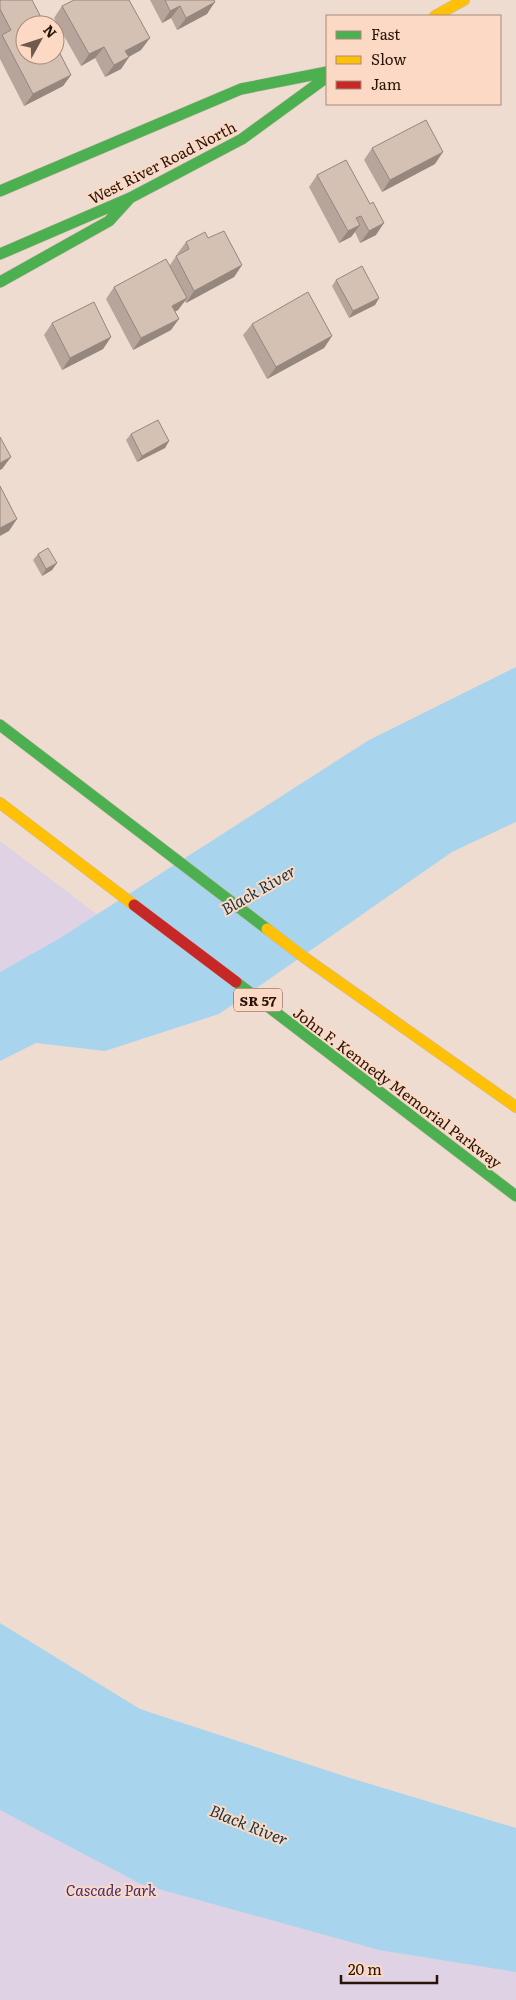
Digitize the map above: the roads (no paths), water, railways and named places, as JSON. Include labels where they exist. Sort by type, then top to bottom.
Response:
[{"type":"main road","points":[[437,15],[464,0]]},
{"type":"main road","name":"West River Road North","points":[[0,191],[241,89],[326,72]]},
{"type":"main road","name":"West River Road North","points":[[0,254],[130,198],[242,139],[326,78]]},
{"type":"main road","points":[[0,282],[109,222],[130,198]]},
{"type":"main road","points":[[0,725],[305,958],[516,1107]]},
{"type":"main road","name":"John F. Kennedy Memorial Parkway","points":[[0,803],[516,1196]]},
{"type":"water","name":"Black River","points":[[516,667],[516,822],[452,852],[219,1014],[105,1051],[36,1043],[0,1061],[0,972],[57,940],[369,740]]},
{"type":"water","name":"Black River","points":[[0,1623],[140,1709],[347,1777],[516,1828],[516,1972],[379,1950],[141,1884],[0,1810]]},
{"type":"park label","name":"Cascade Park","points":[[111,1889]]}]
